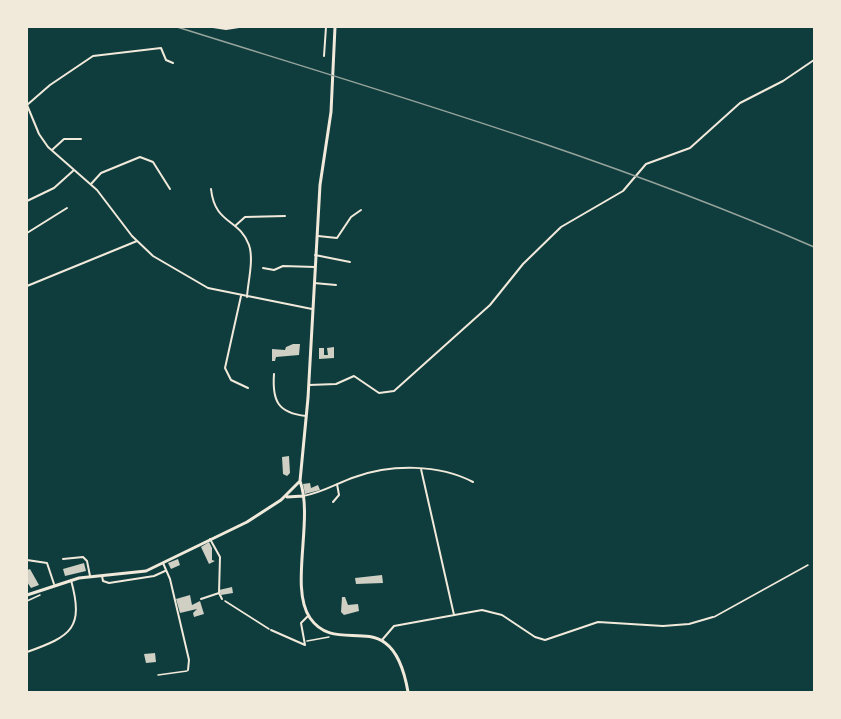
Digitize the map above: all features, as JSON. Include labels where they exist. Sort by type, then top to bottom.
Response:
[{"type":"street","points":[[213,27],[239,27]]},
{"type":"street","points":[[324,56],[326,27]]},
{"type":"street","points":[[335,27],[334,82],[320,178],[307,416],[303,470],[300,481],[303,496],[302,597],[309,616],[317,626],[327,631],[368,635],[382,640],[398,657],[408,692]]},
{"type":"street","points":[[173,63],[166,60],[161,48],[96,56],[50,85],[27,105],[40,137],[51,151],[91,184],[137,241],[153,256],[190,279],[212,289],[312,309]]},
{"type":"street","points":[[309,385],[336,384],[354,376],[381,394],[397,389],[490,305],[523,264],[561,227],[623,191],[646,164],[690,148],[740,103],[783,81],[814,60]]},
{"type":"street","points":[[73,139],[74,133]]},
{"type":"street","points":[[51,151],[64,139],[81,140]]},
{"type":"street","points":[[91,184],[98,175],[140,157],[153,162],[170,189]]},
{"type":"street","points":[[27,201],[54,188],[74,170]]},
{"type":"street","points":[[163,185],[167,183]]},
{"type":"street","points":[[211,189],[215,208],[242,233],[250,248],[247,297]]},
{"type":"street","points":[[27,233],[67,208]]},
{"type":"street","points":[[316,236],[336,238],[351,217],[361,210]]},
{"type":"street","points":[[235,226],[247,216],[285,216]]},
{"type":"street","points":[[27,286],[137,241]]},
{"type":"street","points":[[315,255],[350,262]]},
{"type":"street","points":[[263,268],[274,270],[283,266],[315,267]]},
{"type":"street","points":[[314,283],[336,285]]},
{"type":"street","points":[[241,296],[225,368],[231,380],[248,388]]},
{"type":"street","points":[[274,374],[274,392],[282,410],[290,414],[307,416]]},
{"type":"street","points":[[421,469],[454,615]]},
{"type":"street","points":[[286,496],[303,496],[369,473],[421,469],[442,471],[473,482]]},
{"type":"street","points":[[27,595],[71,580],[90,576],[134,574],[163,563],[247,522],[286,496],[300,481]]},
{"type":"street","points":[[333,502],[339,495],[337,484]]},
{"type":"street","points":[[210,539],[220,557],[219,593],[222,598]]},
{"type":"street","points":[[63,558],[83,557],[90,576]]},
{"type":"street","points":[[27,560],[47,563],[54,584]]},
{"type":"street","points":[[163,563],[170,579],[189,660],[188,670]]},
{"type":"street","points":[[102,576],[103,580],[109,583],[156,576],[165,570]]},
{"type":"street","points":[[27,652],[62,637],[73,625],[78,604],[71,580]]},
{"type":"street","points":[[201,599],[219,593]]},
{"type":"street","points":[[382,640],[394,626],[475,610],[494,611],[514,621],[536,637],[545,640],[598,622],[663,626],[688,624],[713,617]]},
{"type":"street","points":[[306,643],[302,623],[309,616]]},
{"type":"street","points":[[272,630],[306,643]]},
{"type":"lane","points":[[713,617],[808,565]]},
{"type":"lane","points":[[158,675],[184,673],[188,670]]},
{"type":"path","points":[[222,598],[272,630]]},
{"type":"path","points":[[306,643],[332,637]]},
{"type":"building","points":[[293,344],[300,344],[299,355],[276,357],[275,361],[272,361],[272,349],[285,350]]},
{"type":"building","points":[[334,347],[334,358],[319,359],[319,348],[324,348],[324,355],[328,355],[327,348]]},
{"type":"building","points":[[289,456],[290,473],[287,476],[283,474],[282,457]]},
{"type":"building","points":[[310,483],[311,488],[318,485],[320,490],[305,494],[303,484]]},
{"type":"building","points":[[209,542],[212,548],[212,560],[215,561],[209,564],[201,547]]},
{"type":"building","points":[[178,559],[180,565],[171,569],[168,563]]},
{"type":"building","points":[[84,563],[86,571],[65,576],[63,569]]},
{"type":"building","points":[[30,569],[39,585],[31,588],[27,582],[27,570]]},
{"type":"building","points":[[382,575],[383,583],[356,584],[355,578]]},
{"type":"building","points":[[232,587],[233,593],[221,595],[219,590]]},
{"type":"building","points":[[190,595],[192,605],[200,601],[204,614],[194,617],[193,613],[197,609],[180,613],[176,599]]},
{"type":"building","points":[[342,597],[345,597],[348,605],[358,604],[359,611],[344,615],[341,612]]},
{"type":"building","points":[[155,653],[156,662],[146,663],[144,654]]},
{"type":"railway","points":[[177,27],[498,128],[657,184],[814,247]]}]
